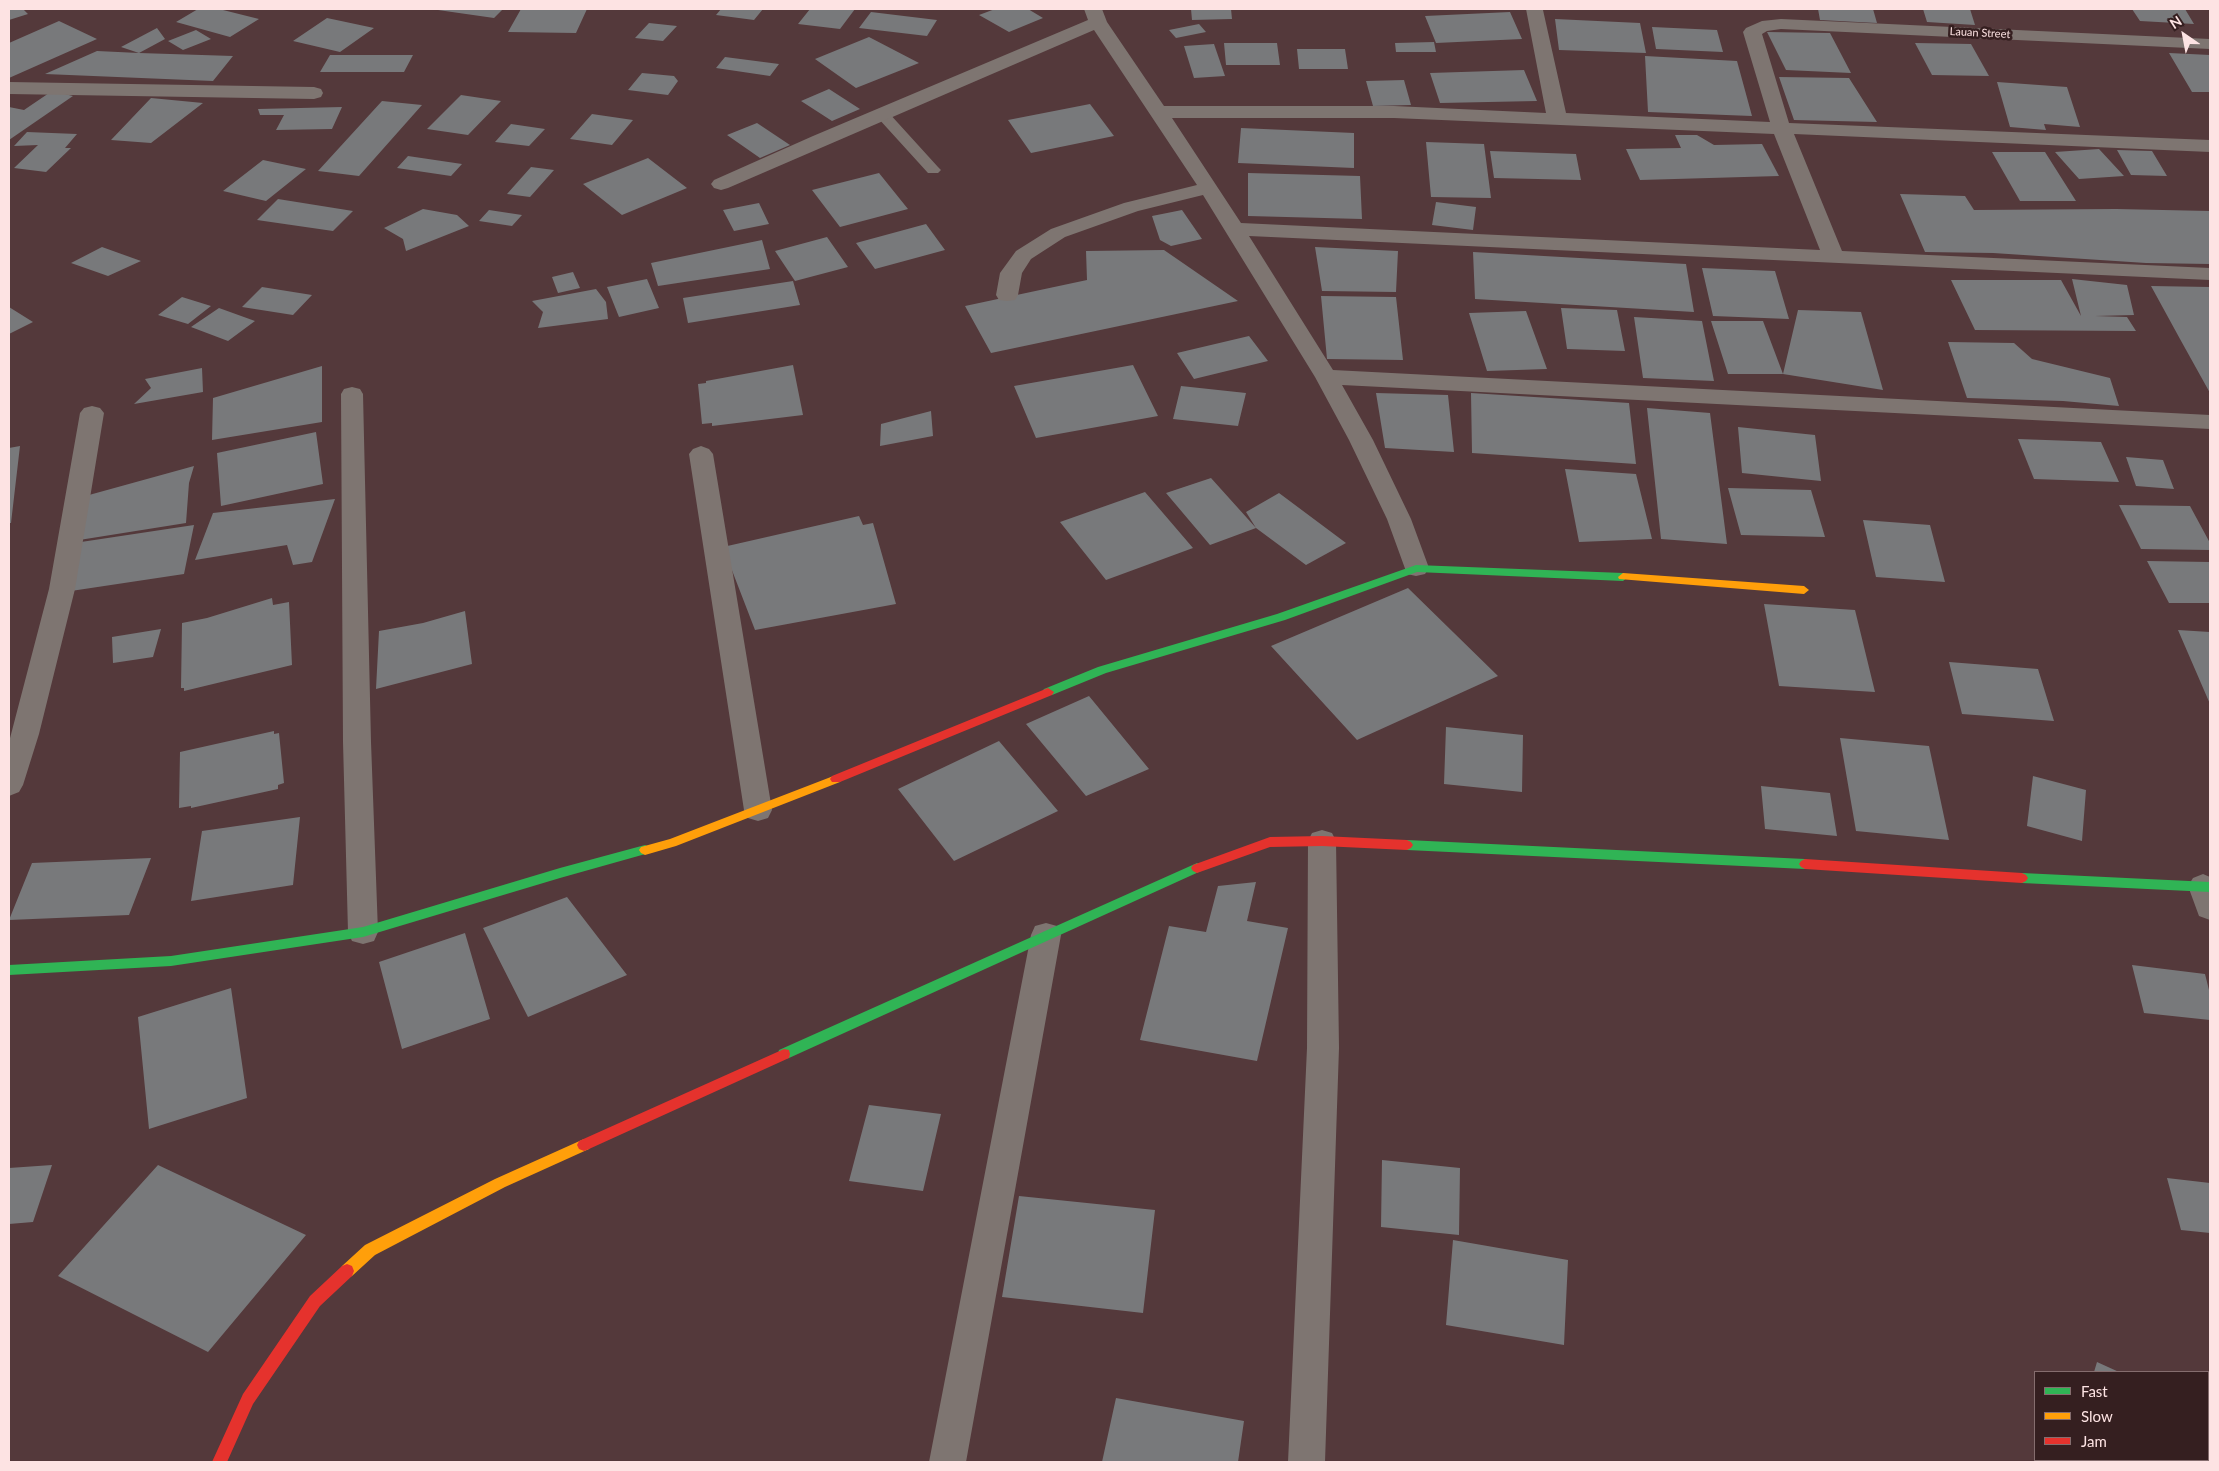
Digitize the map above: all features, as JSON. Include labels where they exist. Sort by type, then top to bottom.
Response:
[{"type":"street","points":[[1534,10],[1556,118]]},
{"type":"street","points":[[721,184],[820,140],[883,115],[1095,15],[1209,188],[1326,377],[1361,440],[1400,519],[1416,568]]},
{"type":"street","name":"Lauan Street","points":[[1782,127],[1752,32],[1762,26],[1781,24],[2210,44]]},
{"type":"street","points":[[9,88],[314,92]]},
{"type":"street","points":[[1159,112],[1394,112],[2210,146]]},
{"type":"street","points":[[1782,127],[1834,258]]},
{"type":"street","points":[[1007,295],[1011,273],[1023,255],[1058,233],[1130,207],[1209,188]]},
{"type":"street","points":[[1234,229],[2210,274]]},
{"type":"street","points":[[1326,377],[2210,422]]},
{"type":"street","points":[[352,394],[357,742],[363,932]]},
{"type":"street","points":[[9,785],[25,734],[62,589],[92,413]]},
{"type":"street","points":[[701,454],[758,810]]},
{"type":"street","points":[[9,970],[172,961],[363,932],[560,873],[672,843],[1102,670],[1281,617],[1416,568],[1637,578],[1804,590]]},
{"type":"street","points":[[219,1462],[248,1399],[315,1302],[370,1250],[500,1183],[1046,935],[1194,869],[1270,842],[1322,842],[1770,861],[2208,894]]},
{"type":"street","points":[[1306,1462],[1323,1048],[1322,842]]},
{"type":"street","points":[[947,1462],[1046,935]]},
{"type":"lane","points":[[883,115],[933,170]]},
{"type":"building","points":[[9,9],[23,9],[28,14],[9,20]]},
{"type":"building","points":[[198,9],[219,9],[259,19],[230,37],[176,22]]},
{"type":"building","points":[[431,9],[503,9],[494,18]]},
{"type":"building","points":[[521,9],[587,9],[576,33],[508,32]]},
{"type":"building","points":[[721,9],[763,9],[754,20],[716,15]]},
{"type":"building","points":[[810,9],[855,9],[840,29],[798,24]]},
{"type":"building","points":[[995,9],[1028,9],[1043,18],[1009,32],[979,15]]},
{"type":"building","points":[[1191,9],[1231,9],[1232,19],[1192,20]]},
{"type":"building","points":[[1818,9],[1873,9],[1877,23],[1820,20]]},
{"type":"building","points":[[1923,9],[1970,9],[1975,25],[1927,22]]},
{"type":"building","points":[[2132,9],[2185,9],[2194,24],[2140,21]]},
{"type":"building","points":[[871,12],[937,20],[927,36],[859,28]]},
{"type":"building","points":[[1510,12],[1522,39],[1436,43],[1425,16]]},
{"type":"building","points":[[327,18],[374,28],[340,52],[293,41]]},
{"type":"building","points":[[1555,19],[1640,23],[1646,53],[1559,50]]},
{"type":"building","points":[[59,21],[97,39],[9,78],[9,43]]},
{"type":"building","points":[[649,23],[677,26],[663,41],[635,38]]},
{"type":"building","points":[[1199,24],[1206,32],[1176,38],[1169,30]]},
{"type":"building","points":[[1652,27],[1717,30],[1723,52],[1656,49]]},
{"type":"building","points":[[157,28],[165,39],[139,53],[121,47]]},
{"type":"building","points":[[196,30],[211,39],[183,50],[168,41]]},
{"type":"building","points":[[1767,32],[1830,33],[1851,73],[1786,70]]},
{"type":"building","points":[[869,37],[919,63],[856,88],[815,59]]},
{"type":"building","points":[[1434,42],[1436,52],[1396,52],[1395,43]]},
{"type":"building","points":[[1224,43],[1277,43],[1280,65],[1226,65]]},
{"type":"building","points":[[1915,43],[1971,44],[1989,76],[1932,75]]},
{"type":"building","points":[[1214,44],[1225,76],[1194,78],[1184,46]]},
{"type":"building","points":[[1297,49],[1345,49],[1348,69],[1299,69]]},
{"type":"building","points":[[97,51],[233,56],[213,81],[45,74]]},
{"type":"building","points":[[2169,53],[2210,55],[2210,92],[2192,92]]},
{"type":"building","points":[[330,55],[413,55],[404,72],[320,72]]},
{"type":"building","points":[[1645,56],[1737,61],[1752,116],[1648,112]]},
{"type":"building","points":[[725,57],[779,64],[770,76],[716,68]]},
{"type":"building","points":[[1524,70],[1537,101],[1440,103],[1430,73]]},
{"type":"building","points":[[642,73],[674,76],[678,81],[668,95],[628,90]]},
{"type":"building","points":[[1779,77],[1849,78],[1877,122],[1794,120]]},
{"type":"building","points":[[1404,80],[1411,105],[1373,106],[1366,81]]},
{"type":"building","points":[[1997,82],[2067,87],[2080,127],[2044,124],[2046,130],[2010,127]]},
{"type":"building","points":[[829,89],[860,109],[832,121],[801,101]]},
{"type":"building","points":[[52,91],[73,96],[9,140],[9,107],[24,110]]},
{"type":"building","points":[[461,95],[501,101],[468,135],[427,129]]},
{"type":"building","points":[[151,98],[203,103],[151,143],[111,140]]},
{"type":"building","points":[[382,101],[422,105],[359,176],[318,171]]},
{"type":"building","points":[[1090,104],[1114,136],[1031,153],[1008,120]]},
{"type":"building","points":[[342,107],[332,129],[276,130],[284,115],[260,115],[258,109]]},
{"type":"building","points":[[592,114],[633,120],[612,145],[570,139]]},
{"type":"building","points":[[757,123],[790,145],[760,158],[727,135]]},
{"type":"building","points":[[511,124],[545,129],[529,146],[495,142]]},
{"type":"building","points":[[1241,128],[1354,133],[1354,168],[1238,163]]},
{"type":"building","points":[[27,132],[77,134],[65,148],[71,148],[46,172],[14,168],[38,145],[14,146]]},
{"type":"building","points":[[1675,135],[1697,135],[1714,145],[1762,144],[1779,176],[1640,180],[1626,149],[1681,148]]},
{"type":"building","points":[[1426,142],[1484,144],[1491,198],[1431,197]]},
{"type":"building","points":[[2099,149],[2124,176],[2079,179],[2055,152]]},
{"type":"building","points":[[2117,150],[2152,151],[2167,176],[2131,175]]},
{"type":"building","points":[[1490,151],[1576,154],[1581,180],[1494,178]]},
{"type":"building","points":[[1992,152],[2045,152],[2076,201],[2020,201]]},
{"type":"building","points":[[408,156],[462,164],[451,176],[397,168]]},
{"type":"building","points":[[648,158],[687,188],[622,215],[583,184]]},
{"type":"building","points":[[263,160],[306,169],[266,201],[223,191]]},
{"type":"building","points":[[531,167],[554,170],[530,197],[507,194]]},
{"type":"building","points":[[879,173],[908,209],[840,227],[812,190]]},
{"type":"building","points":[[1248,173],[1360,176],[1362,219],[1248,216]]},
{"type":"building","points":[[1900,194],[1965,196],[1974,210],[2116,209],[2210,211],[2210,264],[2146,263],[1993,253],[1925,252]]},
{"type":"building","points":[[278,199],[353,211],[333,231],[257,220]]},
{"type":"building","points":[[1436,202],[1476,207],[1473,230],[1432,225]]},
{"type":"building","points":[[759,203],[769,224],[734,231],[723,210]]},
{"type":"building","points":[[423,209],[457,215],[469,226],[406,251],[403,239],[384,228]]},
{"type":"building","points":[[489,210],[522,215],[512,226],[479,221]]},
{"type":"building","points":[[1182,210],[1202,239],[1171,246],[1160,240],[1152,216]]},
{"type":"building","points":[[926,224],[945,250],[875,269],[856,243]]},
{"type":"building","points":[[827,237],[848,267],[795,281],[775,251]]},
{"type":"building","points":[[762,240],[770,269],[658,286],[651,263]]},
{"type":"building","points":[[102,247],[141,261],[108,276],[71,263]]},
{"type":"building","points":[[1315,247],[1398,251],[1396,292],[1322,291]]},
{"type":"building","points":[[1164,250],[1238,301],[991,353],[965,306],[1087,280],[1086,251]]},
{"type":"building","points":[[1473,252],[1686,264],[1694,312],[1475,299]]},
{"type":"building","points":[[1702,268],[1775,271],[1789,319],[1713,316]]},
{"type":"building","points":[[573,272],[580,288],[558,293],[552,277]]},
{"type":"building","points":[[647,279],[659,308],[619,317],[607,287]]},
{"type":"building","points":[[2072,279],[2127,285],[2134,315],[2095,316],[2127,317],[2136,331],[1975,330],[1951,280],[2061,280],[2081,316]]},
{"type":"building","points":[[793,281],[800,305],[688,323],[683,298]]},
{"type":"building","points":[[2151,286],[2210,287],[2210,393],[2180,339]]},
{"type":"building","points":[[262,287],[312,295],[293,315],[242,307]]},
{"type":"building","points":[[596,289],[606,302],[608,319],[538,328],[543,312],[532,301]]},
{"type":"building","points":[[1321,296],[1396,297],[1403,360],[1327,359]]},
{"type":"building","points":[[182,297],[211,306],[188,324],[158,315]]},
{"type":"building","points":[[9,307],[33,322],[9,334]]},
{"type":"building","points":[[219,308],[255,321],[228,341],[191,327]]},
{"type":"building","points":[[1561,308],[1617,310],[1625,351],[1567,349]]},
{"type":"building","points":[[1798,310],[1861,312],[1883,390],[1783,374]]},
{"type":"building","points":[[1526,311],[1547,369],[1487,371],[1469,313]]},
{"type":"building","points":[[1634,317],[1702,321],[1714,381],[1643,378]]},
{"type":"building","points":[[1711,321],[1763,321],[1783,374],[1728,374]]},
{"type":"building","points":[[1249,336],[1268,361],[1194,379],[1177,353]]},
{"type":"building","points":[[1948,342],[2014,343],[2032,359],[2110,378],[2119,406],[2063,401],[1967,398]]},
{"type":"building","points":[[793,365],[803,415],[712,426],[712,423],[702,424],[698,384]]},
{"type":"building","points":[[1133,365],[1158,416],[1036,438],[1014,386]]},
{"type":"building","points":[[322,366],[322,422],[212,440],[213,398]]},
{"type":"building","points":[[202,368],[203,392],[134,404],[151,388],[145,379]]},
{"type":"building","points":[[1181,386],[1246,393],[1238,426],[1173,419]]},
{"type":"building","points":[[1376,393],[1448,395],[1454,452],[1385,448]]},
{"type":"building","points":[[1471,393],[1629,403],[1636,464],[1472,453]]},
{"type":"building","points":[[1647,408],[1710,413],[1727,544],[1661,539]]},
{"type":"building","points":[[931,411],[933,436],[880,446],[881,424]]},
{"type":"building","points":[[1738,427],[1815,435],[1821,481],[1742,473]]},
{"type":"building","points":[[316,432],[323,484],[221,506],[217,453]]},
{"type":"building","points":[[2018,439],[2101,442],[2119,482],[2034,479]]},
{"type":"building","points":[[20,446],[11,523],[9,523],[9,448]]},
{"type":"building","points":[[2126,457],[2163,460],[2174,489],[2136,486]]},
{"type":"building","points":[[194,466],[189,483],[186,523],[73,541],[89,495]]},
{"type":"building","points":[[1565,469],[1636,474],[1652,539],[1579,542]]},
{"type":"building","points":[[1211,478],[1256,528],[1210,545],[1166,493]]},
{"type":"building","points":[[1728,488],[1811,490],[1825,537],[1741,535]]},
{"type":"building","points":[[1145,492],[1193,548],[1106,580],[1060,522]]},
{"type":"building","points":[[1279,493],[1346,543],[1306,565],[1256,528],[1246,512]]},
{"type":"building","points":[[335,499],[312,562],[293,565],[287,545],[195,560],[213,513]]},
{"type":"building","points":[[2119,505],[2190,506],[2210,543],[2210,550],[2141,549]]},
{"type":"building","points":[[859,516],[863,525],[873,523],[896,604],[755,630],[723,547]]},
{"type":"building","points":[[1863,520],[1930,525],[1945,582],[1876,577]]},
{"type":"building","points":[[194,525],[184,574],[71,591],[81,542]]},
{"type":"building","points":[[2147,561],[2210,562],[2210,603],[2169,603]]},
{"type":"building","points":[[1408,588],[1498,676],[1357,740],[1271,646]]},
{"type":"building","points":[[272,598],[273,605],[289,602],[292,665],[184,691],[184,688],[181,688],[182,623],[207,618]]},
{"type":"building","points":[[1764,604],[1855,610],[1875,692],[1779,686]]},
{"type":"building","points":[[465,611],[472,664],[376,689],[379,631],[423,623]]},
{"type":"building","points":[[161,629],[153,657],[113,663],[112,637]]},
{"type":"building","points":[[2178,630],[2210,632],[2210,704]]},
{"type":"building","points":[[1949,662],[2038,669],[2054,721],[1962,714]]},
{"type":"building","points":[[1089,696],[1149,769],[1086,796],[1026,724]]},
{"type":"building","points":[[1446,727],[1523,735],[1522,792],[1444,784]]},
{"type":"building","points":[[274,731],[274,734],[279,733],[284,783],[278,785],[278,789],[191,808],[191,806],[179,808],[180,752]]},
{"type":"building","points":[[1840,738],[1929,746],[1949,840],[1856,831]]},
{"type":"building","points":[[999,741],[1058,811],[954,861],[898,789]]},
{"type":"building","points":[[2033,776],[2086,790],[2082,841],[2027,826]]},
{"type":"building","points":[[1761,786],[1830,793],[1837,836],[1765,829]]},
{"type":"building","points":[[300,817],[293,885],[191,901],[202,831]]},
{"type":"building","points":[[151,858],[129,915],[9,920],[32,863]]},
{"type":"building","points":[[1256,882],[1247,921],[1288,928],[1257,1061],[1140,1040],[1169,926],[1206,932],[1218,886]]},
{"type":"building","points":[[567,897],[627,975],[528,1017],[483,928]]},
{"type":"building","points":[[465,933],[490,1019],[402,1049],[379,962]]},
{"type":"building","points":[[2132,965],[2205,974],[2210,994],[2210,1020],[2144,1013]]},
{"type":"building","points":[[231,988],[247,1098],[149,1129],[138,1017]]},
{"type":"building","points":[[869,1105],[941,1114],[923,1191],[849,1181]]},
{"type":"building","points":[[1382,1160],[1460,1168],[1459,1235],[1381,1227]]},
{"type":"building","points":[[52,1165],[33,1222],[9,1224],[9,1168]]},
{"type":"building","points":[[158,1165],[306,1235],[208,1352],[58,1276]]},
{"type":"building","points":[[2167,1178],[2210,1183],[2210,1233],[2181,1230]]},
{"type":"building","points":[[1019,1196],[1155,1210],[1143,1313],[1002,1297]]},
{"type":"building","points":[[1453,1240],[1568,1260],[1564,1345],[1446,1325]]},
{"type":"building","points":[[2097,1362],[2117,1371],[2094,1371]]},
{"type":"building","points":[[1116,1398],[1244,1421],[1238,1462],[1102,1462]]},
{"type":"building","points":[[2209,1420],[2210,1462],[2204,1462],[2209,1461]]},
{"type":"building","points":[[2130,1461],[2184,1461],[2183,1462]]},
{"type":"traffic: fast","points":[[1048,692],[1102,670],[1281,617],[1416,568],[1623,577]]},
{"type":"traffic: fast","points":[[1407,845],[1805,864]]},
{"type":"traffic: fast","points":[[9,970],[171,961],[363,932],[560,873],[645,850]]},
{"type":"traffic: fast","points":[[784,1054],[1197,868]]},
{"type":"traffic: fast","points":[[2022,878],[2210,887]]},
{"type":"traffic: slow","points":[[1623,577],[1804,590]]},
{"type":"traffic: slow","points":[[645,850],[672,843],[836,779]]},
{"type":"traffic: slow","points":[[347,1271],[370,1250],[500,1183],[584,1145]]},
{"type":"traffic: jam","points":[[836,779],[1048,692]]},
{"type":"traffic: jam","points":[[1197,868],[1270,842],[1322,841],[1407,845]]},
{"type":"traffic: jam","points":[[1805,864],[2022,878]]},
{"type":"traffic: jam","points":[[584,1145],[784,1054]]},
{"type":"traffic: jam","points":[[219,1462],[248,1399],[315,1301],[347,1271]]}]
